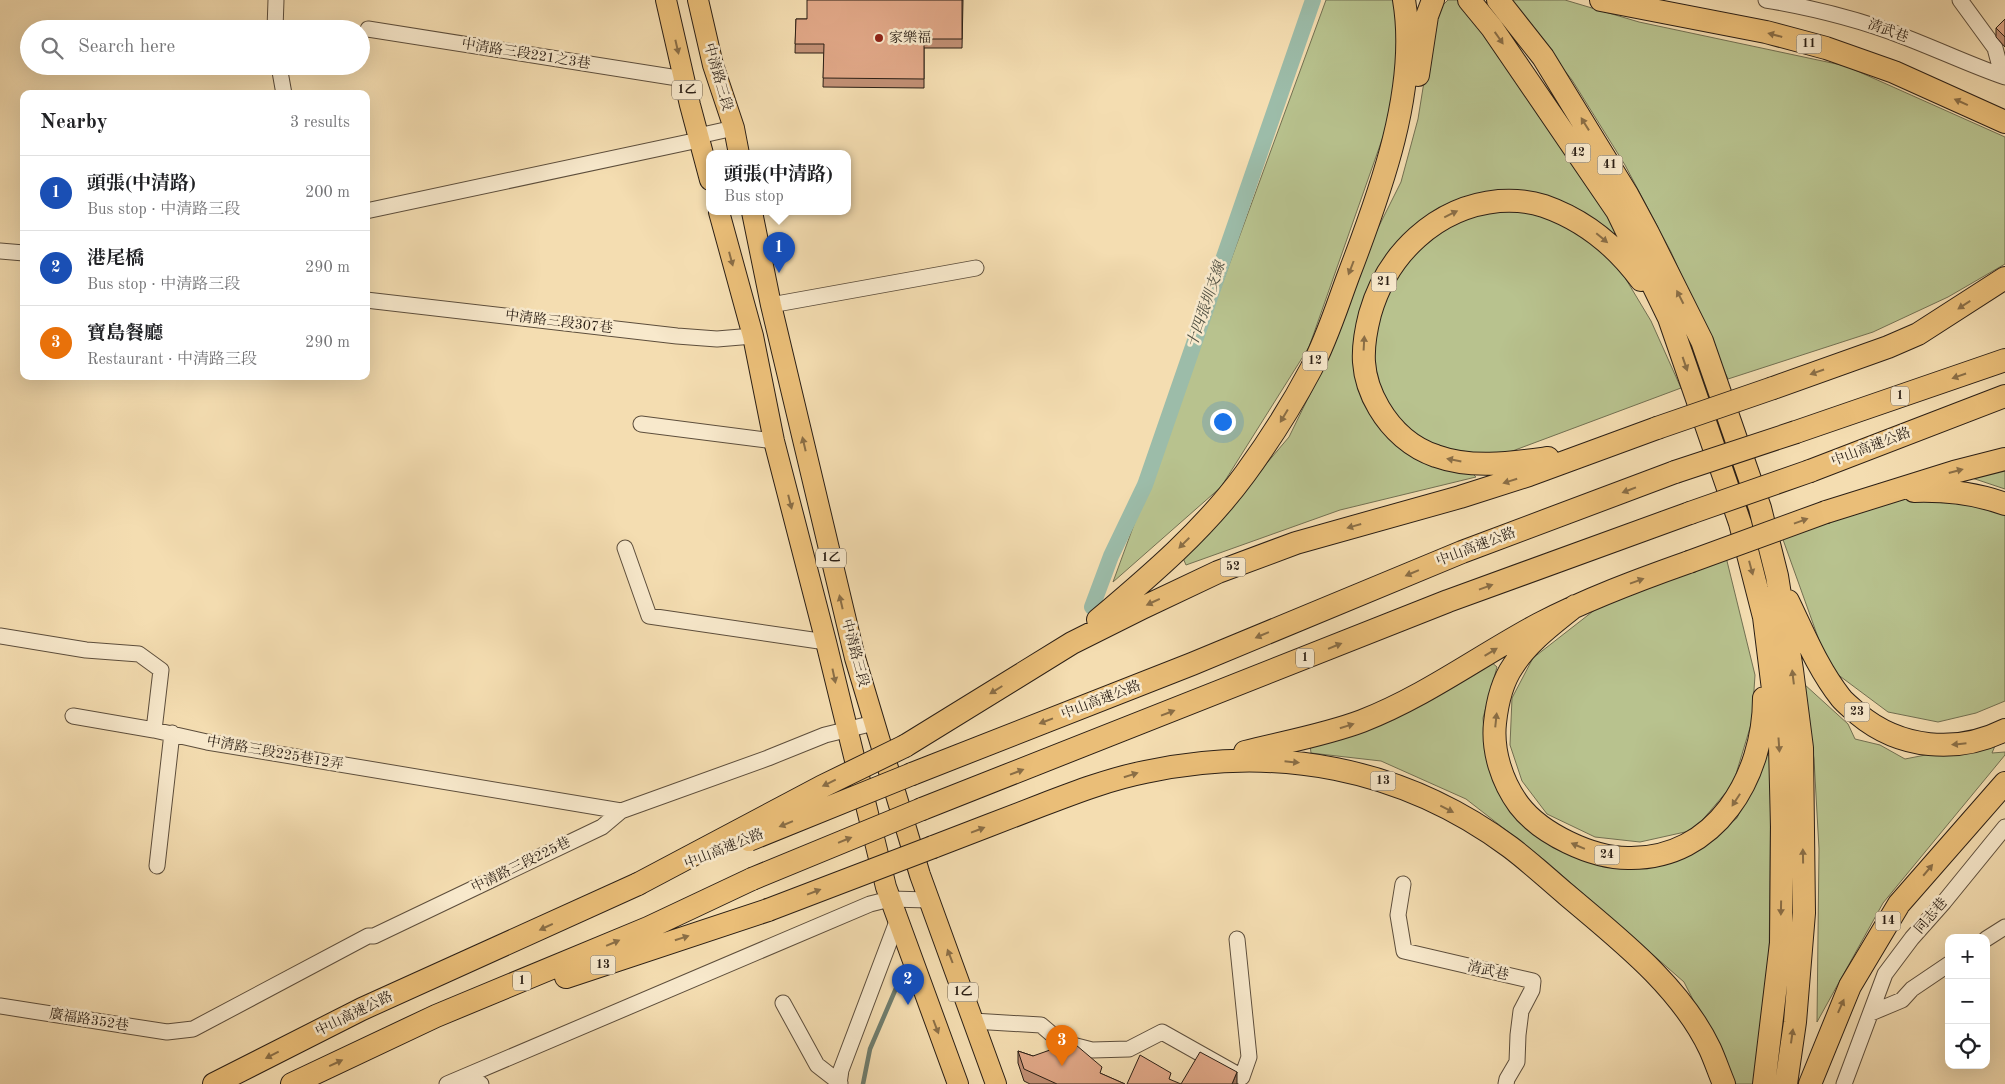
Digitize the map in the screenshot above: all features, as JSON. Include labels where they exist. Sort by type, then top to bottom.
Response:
[{"type":"highway","name":"12","points":[[1072,643],[1158,569],[1201,526],[1245,475],[1283,418],[1312,368],[1361,241],[1394,138],[1407,52],[1407,14],[1404,0]]},
{"type":"highway","points":[[1361,241],[1396,170],[1407,136],[1428,16],[1433,0]]},
{"type":"highway","name":"42","points":[[1469,0],[1492,28],[1617,212],[1669,318]]},
{"type":"highway","name":"41","points":[[1498,0],[1543,57],[1622,186],[1702,341],[1760,508],[1777,576]]},
{"type":"highway","name":"11","points":[[1601,0],[1766,32],[1826,48],[1894,72],[2005,122]]},
{"type":"highway","name":"21","points":[[1589,452],[1500,464],[1462,462],[1436,457],[1415,447],[1388,423],[1371,394],[1363,366],[1365,334],[1374,302],[1382,284],[1402,253],[1423,232],[1439,220],[1464,208],[1489,202],[1514,200],[1543,205],[1596,232],[1614,247],[1631,266],[1669,318]]},
{"type":"highway","points":[[1589,452],[1888,347],[1918,334],[2005,278]]},
{"type":"highway","points":[[1669,318],[1740,523],[1764,617],[1780,746],[1782,827],[1781,943],[1764,1084]]},
{"type":"highway","name":"中山高速公路","points":[[214,1084],[362,1009],[638,884],[1201,660],[1462,552],[1675,472],[2005,360]]},
{"type":"highway","name":"中山高速公路","points":[[292,1084],[436,1016],[648,928],[752,879],[922,809],[1448,601],[1810,471],[2005,396]]},
{"type":"highway","name":"52","points":[[638,884],[821,787],[905,746],[1072,643],[1218,572],[1296,543],[1529,475],[1589,452]]},
{"type":"highway","points":[[1198,763],[1306,738],[1362,721],[1418,696],[1537,625],[1622,586],[1883,493],[2005,459]]},
{"type":"highway","points":[[1883,493],[1940,490],[1984,496],[2005,504]]},
{"type":"highway","points":[[1777,576],[1802,748],[1804,913],[1786,1084]]},
{"type":"highway","name":"23","points":[[1777,576],[1820,666],[1842,700],[1868,722],[1886,733],[1913,743],[1945,745],[1964,744],[2005,730]]},
{"type":"highway","name":"24","points":[[1576,606],[1538,635],[1512,666],[1497,704],[1494,735],[1497,758],[1504,781],[1519,806],[1539,824],[1559,838],[1593,852],[1628,858],[1660,855],[1686,844],[1709,830],[1727,813],[1744,787],[1756,757],[1764,713],[1764,617]]},
{"type":"highway","name":"13","points":[[436,1016],[523,994],[576,974],[768,910],[1080,791],[1143,772],[1198,763],[1258,759],[1342,769],[1414,792],[1463,817],[1510,847],[1610,931],[1665,984],[1686,1011],[1709,1048],[1724,1084]]},
{"type":"highway","name":"14","points":[[1810,1084],[1832,1026],[1850,986],[1899,904],[2005,782]]},
{"type":"main road","name":"1乙","points":[[666,0],[706,165]]},
{"type":"main road","name":"中清路三段","points":[[698,0],[713,65],[734,128],[738,150]]},
{"type":"main road","name":"中清路三段","points":[[720,215],[753,336],[774,441],[890,899],[958,1084]]},
{"type":"main road","name":"中清路三段","points":[[753,215],[771,305],[855,658],[929,900],[996,1084]]},
{"type":"street","points":[[275,20],[276,0]]},
{"type":"street","name":"清武巷","points":[[1766,0],[1807,7],[1861,22],[2002,76]]},
{"type":"street","points":[[1960,0],[1995,48],[2002,76]]},
{"type":"street","name":"中清路三段221之3巷","points":[[370,29],[684,79]]},
{"type":"street","points":[[281,75],[283,90]]},
{"type":"street","points":[[370,210],[694,141],[698,136],[734,128]]},
{"type":"street","points":[[0,251],[20,253]]},
{"type":"street","points":[[771,305],[976,268]]},
{"type":"street","name":"中清路三段307巷","points":[[370,300],[677,336],[717,339],[753,336]]},
{"type":"street","points":[[641,424],[774,441]]},
{"type":"street","points":[[625,548],[649,616],[826,642]]},
{"type":"street","points":[[0,636],[86,650],[139,654],[161,670],[154,730]]},
{"type":"street","name":"中清路三段225巷12弄","points":[[73,716],[154,730],[207,742],[621,811]]},
{"type":"street","name":"中清路三段225巷","points":[[178,1031],[193,1029],[368,936],[374,936],[602,827],[621,811],[768,758],[825,735],[874,723]]},
{"type":"street","points":[[157,866],[172,734]]},
{"type":"street","name":"同志巷","points":[[1844,1084],[1885,974],[1912,938],[2005,827]]},
{"type":"street","name":"清武巷","points":[[1403,884],[1398,915],[1404,951],[1533,982],[1532,990],[1521,1012],[1517,1062],[1506,1084]]},
{"type":"street","points":[[449,1083],[870,904],[890,899],[929,900]]},
{"type":"street","points":[[839,1084],[841,1070],[898,919]]},
{"type":"street","points":[[1990,936],[2005,927]]},
{"type":"street","points":[[973,1021],[1040,1025],[1061,1042],[1092,1050],[1129,1049],[1162,1032],[1242,1077],[1249,1057],[1237,939]]},
{"type":"street","points":[[1871,1013],[1902,1000],[1912,989],[1945,967]]},
{"type":"street","points":[[783,1003],[817,1065],[839,1084]]},
{"type":"street","name":"廣福路352巷","points":[[0,1006],[167,1032],[178,1031]]},
{"type":"street","points":[[449,1083],[481,1084]]},
{"type":"green space","points":[[1326,0],[1397,0],[1402,39],[1391,114],[1309,347],[1221,487],[1113,582]]},
{"type":"green space","points":[[1448,0],[1458,0],[1544,114],[1583,173],[1617,235],[1611,238],[1562,210],[1449,209],[1375,281],[1365,405],[1476,477],[1340,510],[1186,565],[1183,558],[1210,530],[1289,437],[1333,347],[1365,254],[1401,182],[1418,119],[1428,57],[1440,8]]},
{"type":"green space","points":[[1509,0],[1565,0],[1639,22],[1846,66],[2005,137],[2005,264],[1948,297],[1873,332],[1728,379],[1671,252],[1625,165],[1572,80]]},
{"type":"green space","points":[[1497,211],[1531,212],[1572,226],[1615,261],[1651,321],[1681,388],[1499,456],[1424,446],[1377,404],[1371,316],[1401,263],[1450,222]]},
{"type":"green space","points":[[2005,458],[2005,489],[1969,477]]},
{"type":"green space","points":[[1938,492],[2005,513],[2005,701],[1976,713],[1938,722],[1888,712],[1829,668],[1781,534],[1856,504]]},
{"type":"green space","points":[[1726,557],[1755,675],[1752,721],[1733,784],[1694,830],[1640,842],[1595,837],[1547,814],[1522,781],[1510,745],[1512,698],[1533,658],[1619,591]]},
{"type":"green space","points":[[1490,661],[1497,667],[1483,718],[1486,757],[1509,807],[1629,865],[1691,855],[1737,818],[1764,755],[1771,755],[1769,975],[1753,1084],[1736,1084],[1684,982],[1547,862],[1466,799],[1381,761],[1311,753],[1310,745]]},
{"type":"green space","points":[[1804,684],[1848,724],[1855,739],[1880,745],[1905,759],[1997,741],[1992,753],[2005,752],[2005,755],[1883,903],[1817,1022],[1819,849],[1814,759]]},
{"type":"building","name":"家樂福","points":[[807,0],[962,0],[962,39],[924,39],[924,79],[823,78],[824,44],[795,44],[796,19],[807,19]]},
{"type":"building","points":[[2005,19],[2005,37],[1996,28]]},
{"type":"building","points":[[1063,1034],[1102,1067],[1100,1073],[1125,1084],[1057,1084],[1024,1069],[1018,1051],[1033,1056],[1050,1050],[1055,1052]]},
{"type":"building","points":[[1200,1052],[1237,1072],[1232,1084],[1181,1084]]},
{"type":"building","points":[[1140,1055],[1171,1073],[1169,1079],[1181,1084],[1127,1084]]},
{"type":"waterway","name":"十四張圳支線","points":[[1092,607],[1111,556],[1145,485],[1313,0]]},
{"type":"waterway","name":"十四張圳支線","points":[[863,1084],[870,1049],[897,986]]},
{"type":"place","name":"家樂福","points":[[879,38]]},
{"type":"place","name":"頭張(中清路)","points":[[779,273]]},
{"type":"place","name":"港尾橋","points":[[908,1005]]},
{"type":"place","name":"寶島餐廳","points":[[1062,1066]]}]
